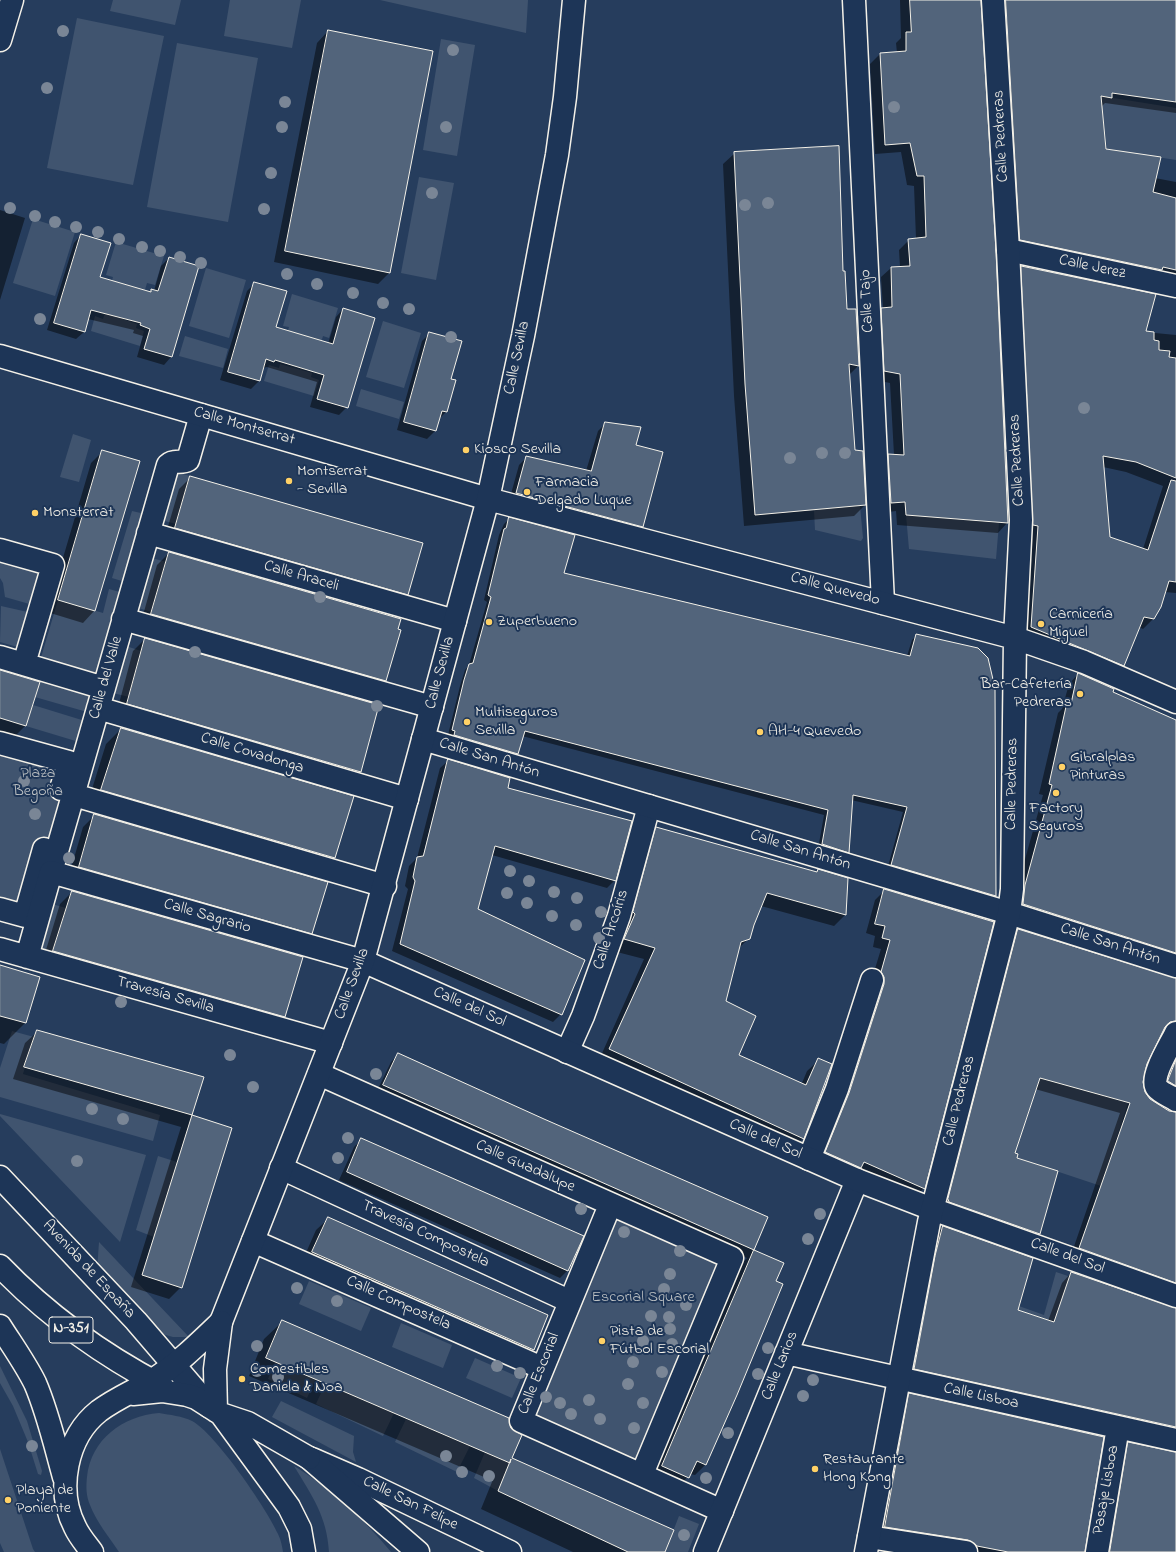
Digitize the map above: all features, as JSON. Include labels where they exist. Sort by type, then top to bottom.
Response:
[{"type":"main road","points":[[0,40],[12,0]]},
{"type":"main road","name":"Calle Sevilla","points":[[221,1322],[363,961],[385,886],[488,499],[523,336],[557,154],[566,90],[574,0]]},
{"type":"main road","name":"Calle Tajo","points":[[854,0],[883,603]]},
{"type":"main road","name":"Calle Pedreras","points":[[867,1544],[932,1209],[1009,913],[1012,889],[1015,638],[1021,520],[1008,250],[993,0]]},
{"type":"main road","name":"Calle Jerez","points":[[1008,250],[1176,286]]},
{"type":"main road","name":"Calle Montserrat","points":[[0,356],[488,499]]},
{"type":"main road","name":"Calle del Valle","points":[[27,957],[30,922],[51,872],[74,795],[76,760],[101,698],[168,465],[174,461],[183,462],[188,460],[201,415]]},
{"type":"main road","name":"Calle Quevedo","points":[[488,499],[1015,638],[1084,662],[1176,702]]},
{"type":"main road","name":"Calle Araceli","points":[[148,533],[455,621]]},
{"type":"main road","points":[[0,550],[53,565],[24,664]]},
{"type":"main road","points":[[123,619],[432,707]]},
{"type":"main road","name":"Calle Covadonga","points":[[0,657],[24,664],[101,698],[407,799]]},
{"type":"main road","name":"Calle San Antón","points":[[423,739],[1009,913],[1176,966]]},
{"type":"main road","points":[[0,743],[76,760],[30,922],[0,909]]},
{"type":"main road","points":[[74,795],[385,886]]},
{"type":"main road","name":"Calle Arcoíris","points":[[567,1052],[583,1016],[619,916],[649,806]]},
{"type":"main road","name":"Calle Sagrario","points":[[51,872],[363,961]]},
{"type":"main road","name":"Travesía Sevilla","points":[[0,949],[331,1043]]},
{"type":"main road","name":"Calle del Sol","points":[[363,961],[857,1180],[932,1209],[1176,1296]]},
{"type":"main road","points":[[809,1159],[837,1089],[872,980]]},
{"type":"main road","points":[[1176,1033],[1156,1074],[1156,1087],[1176,1100]]},
{"type":"main road","name":"Calle Guadalupe","points":[[319,1074],[610,1205],[732,1258],[642,1474]]},
{"type":"main road","name":"Travesía Compostela","points":[[281,1168],[569,1301]]},
{"type":"main road","name":"Avenida de España","points":[[0,1177],[136,1321],[215,1410]]},
{"type":"main road","name":"Calle Larios","points":[[705,1552],[857,1180]]},
{"type":"main road","name":"Calle Escorial","points":[[610,1205],[569,1301],[521,1421],[722,1511]]},
{"type":"main road","name":"Calle Compostela","points":[[253,1241],[542,1368]]},
{"type":"main road","name":"N-351","points":[[0,1266],[42,1306],[73,1332],[109,1357],[172,1392],[196,1398],[215,1410],[289,1506],[300,1529],[304,1552]]},
{"type":"main road","points":[[121,1397],[151,1381],[174,1365],[221,1322]]},
{"type":"main road","points":[[221,1322],[214,1369],[215,1410],[248,1423],[309,1458],[418,1552]]},
{"type":"main road","name":"N-351","points":[[0,1326],[22,1360],[35,1384],[48,1420],[65,1478],[66,1503],[74,1527],[92,1552]]},
{"type":"main road","name":"Calle Lisboa","points":[[786,1353],[1176,1440]]},
{"type":"main road","name":"N-351","points":[[65,1478],[70,1454],[80,1431],[98,1412],[121,1397],[144,1392],[172,1392]]},
{"type":"main road","name":"Pasaje Lisboa","points":[[1097,1552],[1118,1428]]},
{"type":"main road","name":"Calle San Felipe","points":[[309,1458],[358,1479],[510,1552]]},
{"type":"main road","points":[[867,1544],[966,1552]]},
{"type":"green space","points":[[113,0],[181,0],[175,25],[110,11]]},
{"type":"green space","points":[[230,0],[301,0],[292,48],[224,36]]},
{"type":"green space","points":[[380,0],[528,0],[526,33]]},
{"type":"green space","points":[[77,18],[164,36],[133,185],[47,168]]},
{"type":"green space","points":[[441,39],[475,45],[457,156],[423,150]]},
{"type":"green space","points":[[177,43],[258,58],[228,222],[147,207]]},
{"type":"green space","points":[[1101,96],[1176,108],[1176,160],[1107,149]]},
{"type":"green space","points":[[419,177],[454,183],[436,280],[401,273]]},
{"type":"green space","points":[[33,219],[75,232],[55,296],[13,283]]},
{"type":"green space","points":[[116,242],[164,256],[155,285],[147,283],[138,313],[105,304],[113,277],[106,275]]},
{"type":"green space","points":[[206,268],[246,280],[229,338],[189,326]]},
{"type":"green space","points":[[292,294],[338,308],[329,338],[323,336],[315,363],[281,354],[289,327],[283,326]]},
{"type":"green space","points":[[105,313],[137,324],[136,328],[144,331],[140,346],[91,331],[95,316],[103,319]]},
{"type":"green space","points":[[383,321],[421,333],[404,388],[366,377]]},
{"type":"green space","points":[[185,336],[228,349],[223,368],[179,356]]},
{"type":"green space","points":[[280,364],[312,373],[311,377],[319,380],[314,396],[264,381],[269,365],[279,368]]},
{"type":"green space","points":[[361,389],[404,402],[399,419],[356,406]]},
{"type":"green space","points":[[73,434],[91,440],[79,482],[60,477]]},
{"type":"green space","points":[[175,472],[190,476],[176,524],[161,520]]},
{"type":"green space","points":[[860,506],[863,538],[861,541],[815,530],[814,510]]},
{"type":"green space","points":[[132,511],[145,514],[125,582],[112,578]]},
{"type":"green space","points":[[906,515],[999,523],[996,559],[909,549]]},
{"type":"green space","points":[[0,557],[43,569],[33,605],[5,597],[3,583],[0,578]]},
{"type":"green space","points":[[152,558],[166,562],[152,612],[138,608]]},
{"type":"green space","points":[[109,589],[123,593],[98,678],[40,661],[58,600],[103,613]]},
{"type":"green space","points":[[1,606],[32,613],[21,648],[0,642]]},
{"type":"green space","points":[[126,646],[141,651],[129,697],[113,693]]},
{"type":"green space","points":[[41,677],[92,692],[87,712],[35,697]]},
{"type":"green space","points":[[33,705],[85,721],[79,742],[26,726]]},
{"type":"green space","name":"Plaza Begoña","points":[[0,733],[84,757],[48,883],[0,917]]},
{"type":"green space","points":[[52,904],[66,908],[52,955],[37,950]]},
{"type":"green space","points":[[12,1031],[34,1037],[23,1074],[160,1115],[153,1141],[0,1097],[0,1068]]},
{"type":"green space","points":[[1040,1078],[1128,1103],[1101,1186],[1017,1158],[1018,1154],[994,1147],[972,1108],[1026,1121]]},
{"type":"green space","points":[[0,1114],[146,1155],[120,1242],[0,1116]]},
{"type":"green space","points":[[158,1156],[177,1162],[154,1237],[136,1230]]},
{"type":"green space","name":"Escorial Square","points":[[610,1205],[732,1258],[642,1474],[521,1421]]},
{"type":"green space","points":[[99,1242],[189,1337],[173,1337],[159,1333],[97,1271]]},
{"type":"green space","points":[[1056,1272],[1080,1280],[1062,1328],[1014,1315],[1016,1305],[1044,1315]]},
{"type":"green space","points":[[309,1281],[371,1308],[361,1331],[299,1304]]},
{"type":"green space","points":[[401,1323],[452,1345],[443,1368],[392,1347]]},
{"type":"green space","points":[[475,1358],[521,1378],[512,1398],[466,1378]]},
{"type":"green space","points":[[275,1362],[315,1380],[307,1398],[268,1379]]},
{"type":"green space","points":[[0,1366],[27,1421],[42,1471],[41,1475],[38,1474],[28,1442],[13,1406],[0,1383]]},
{"type":"green space","points":[[325,1384],[394,1413],[383,1436],[316,1404]]},
{"type":"green space","points":[[281,1401],[354,1436],[353,1452],[356,1462],[272,1417]]},
{"type":"green space","points":[[159,1413],[188,1419],[202,1428],[214,1440],[240,1473],[263,1507],[279,1536],[283,1552],[119,1552],[99,1523],[89,1502],[86,1484],[90,1463],[95,1451],[111,1432],[133,1419]]},
{"type":"green space","points":[[406,1419],[470,1446],[457,1472],[395,1442]]},
{"type":"green space","name":"Playa de Poniente","points":[[0,1449],[35,1552],[4,1552],[0,1543]]},
{"type":"green space","points":[[485,1452],[510,1463],[498,1491],[474,1478]]},
{"type":"green space","points":[[294,1466],[319,1483],[346,1505],[371,1529],[391,1552],[329,1552],[328,1539],[318,1507]]},
{"type":"green space","points":[[679,1516],[699,1524],[688,1552],[665,1552]]},
{"type":"building","points":[[910,0],[981,0],[996,251],[1008,523],[906,515],[905,502],[891,503],[888,454],[904,455],[900,374],[884,371],[881,308],[892,307],[891,267],[910,266],[908,239],[926,237],[924,176],[917,176],[910,143],[885,145],[880,53],[906,51],[906,32],[911,32]]},
{"type":"building","points":[[1006,0],[1176,0],[1176,102],[1112,93],[1112,98],[1101,96],[1106,149],[1161,157],[1153,192],[1176,198],[1176,270],[1163,267],[1162,270],[1020,240]]},
{"type":"building","points":[[328,30],[433,51],[390,273],[285,251]]},
{"type":"building","points":[[839,146],[843,271],[845,271],[847,309],[856,309],[859,366],[849,364],[855,450],[863,451],[866,505],[755,515],[745,384],[734,152]]},
{"type":"building","points":[[81,234],[111,243],[100,277],[151,292],[151,289],[158,291],[169,257],[199,266],[172,357],[144,349],[150,329],[140,325],[141,323],[91,310],[85,332],[54,323]]},
{"type":"building","points":[[1021,266],[1156,294],[1146,331],[1154,332],[1154,340],[1159,341],[1159,350],[1170,351],[1169,357],[1176,358],[1176,478],[1136,462],[1103,456],[1110,537],[1148,550],[1171,480],[1176,481],[1176,582],[1169,581],[1161,607],[1154,619],[1144,617],[1124,666],[1031,627],[1038,526],[1033,525]]},
{"type":"building","points":[[254,282],[287,291],[276,327],[333,344],[343,308],[375,318],[348,408],[317,399],[324,375],[275,360],[274,362],[266,359],[260,381],[228,372]]},
{"type":"building","points":[[429,332],[462,341],[451,379],[456,380],[447,412],[442,411],[436,431],[404,422]]},
{"type":"building","points":[[605,422],[641,427],[636,445],[663,452],[643,527],[516,493],[526,456],[591,471]]},
{"type":"building","points":[[102,450],[140,461],[95,611],[58,600]]},
{"type":"building","points":[[190,476],[423,543],[408,595],[175,528]]},
{"type":"building","name":"AH-4 Quevedo","points":[[509,517],[575,535],[564,573],[910,656],[916,634],[978,648],[988,658],[995,688],[996,896],[891,865],[907,807],[853,795],[849,853],[822,844],[828,810],[525,731],[518,754],[454,735],[455,731],[452,730],[464,680],[469,664],[473,663],[491,597],[488,595],[504,529],[506,528]]},
{"type":"building","points":[[169,552],[401,619],[398,629],[401,630],[386,681],[151,614]]},
{"type":"building","points":[[145,638],[379,705],[361,772],[127,704]]},
{"type":"building","points":[[0,670],[40,682],[26,726],[0,718]]},
{"type":"building","points":[[1078,673],[1114,689],[1113,692],[1176,720],[1176,953],[1023,904],[1025,885],[1052,785],[1049,784],[1067,702],[1071,702]]},
{"type":"building","points":[[121,728],[354,796],[335,858],[101,790]]},
{"type":"building","points":[[448,759],[510,778],[508,788],[632,821],[616,881],[495,846],[478,909],[585,960],[562,1015],[400,944],[415,881],[413,877],[417,857],[423,856]]},
{"type":"building","points":[[94,814],[328,882],[312,934],[79,867]]},
{"type":"building","points":[[656,827],[817,872],[818,869],[848,878],[846,915],[767,893],[750,939],[741,942],[726,1001],[756,1016],[739,1055],[806,1085],[818,1058],[832,1064],[804,1139],[609,1049],[655,948],[624,939],[635,914],[633,912]]},
{"type":"building","points":[[884,889],[994,922],[925,1189],[864,1162],[861,1168],[825,1152],[849,1093],[884,984],[884,977],[881,972],[890,940],[882,938],[885,926],[875,924]]},
{"type":"building","points":[[72,891],[303,957],[285,1017],[53,951]]},
{"type":"building","points":[[1018,929],[1176,978],[1176,1021],[1170,1022],[1165,1027],[1147,1064],[1143,1082],[1145,1092],[1150,1099],[1169,1111],[1176,1112],[1176,1283],[1079,1248],[1130,1103],[1040,1078],[1015,1153],[1018,1154],[1017,1158],[1058,1171],[1040,1234],[949,1202],[948,1199]]},
{"type":"building","points":[[0,965],[40,977],[26,1023],[0,1016]]},
{"type":"building","points":[[37,1030],[204,1077],[192,1115],[24,1067]]},
{"type":"building","points":[[398,1053],[768,1217],[754,1250],[383,1085]]},
{"type":"building","points":[[1176,1060],[1176,1086],[1168,1081]]},
{"type":"building","points":[[192,1115],[232,1128],[182,1288],[142,1275]]},
{"type":"building","points":[[361,1138],[584,1236],[568,1271],[347,1172]]},
{"type":"building","points":[[328,1217],[548,1315],[534,1350],[312,1252]]},
{"type":"building","points":[[943,1226],[1033,1258],[1018,1310],[1054,1322],[1071,1272],[1176,1308],[1176,1427],[914,1369],[935,1256]]},
{"type":"building","points":[[754,1250],[784,1263],[776,1281],[783,1284],[706,1465],[697,1461],[689,1478],[662,1466]]},
{"type":"building","points":[[282,1320],[509,1418],[511,1428],[522,1435],[512,1458],[674,1530],[665,1552],[628,1552],[498,1491],[509,1463],[266,1358]]},
{"type":"building","points":[[909,1393],[1104,1437],[1085,1552],[1008,1552],[977,1546],[968,1540],[885,1527]]},
{"type":"building","points":[[1128,1442],[1176,1452],[1176,1552],[1110,1552]]},
{"type":"place","name":"Kiosco Sevilla","points":[[466,450]]},
{"type":"place","name":"Montserrat - Sevilla","points":[[289,481]]},
{"type":"place","name":"Farmacia Delgado Luque","points":[[527,492]]},
{"type":"place","name":"Monsterrat","points":[[35,513]]},
{"type":"place","name":"Zuperbueno","points":[[489,622]]},
{"type":"place","name":"Carnicería Miguel","points":[[1041,624]]},
{"type":"place","name":"Bar-Cafetería Pedreras","points":[[1080,694]]},
{"type":"place","name":"Multiseguros Sevilla","points":[[467,722]]},
{"type":"place","name":"AH-4 Quevedo","points":[[760,732]]},
{"type":"place","name":"Gibralplas Pinturas","points":[[1062,767]]},
{"type":"place","name":"Factory Seguros","points":[[1056,793]]},
{"type":"place","name":"Pista de Fútbol Escorial","points":[[602,1341]]},
{"type":"place","name":"Comestibles Daniela & Noa","points":[[242,1379]]},
{"type":"place","name":"Restaurante Hong Kong","points":[[815,1469]]},
{"type":"place","name":"Playa de Poniente","points":[[8,1500]]}]
